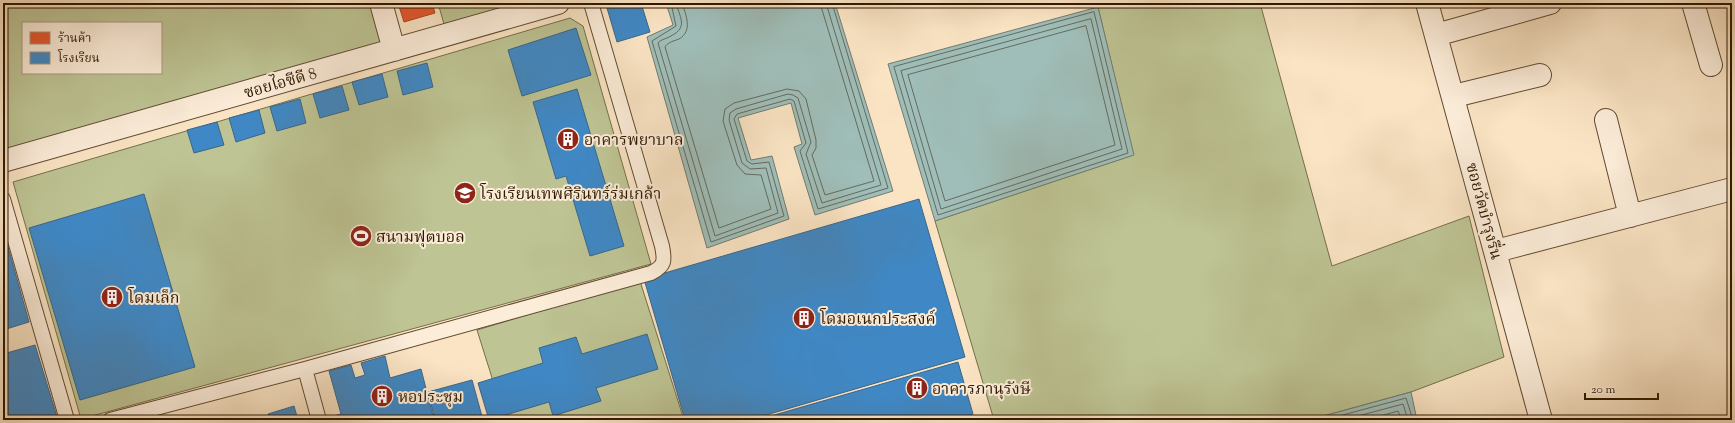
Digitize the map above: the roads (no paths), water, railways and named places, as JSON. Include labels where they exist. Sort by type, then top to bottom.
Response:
[{"type":"street","points":[[381,3],[394,50]]},
{"type":"street","name":"ซอยวัดบำรุงรื่น","points":[[1427,3],[1454,96],[1541,420]]},
{"type":"street","points":[[1436,35],[1550,3]]},
{"type":"street","points":[[1694,3],[1711,65]]},
{"type":"street","name":"ซอยไอซีดี 8","points":[[3,161],[394,50],[544,5]]},
{"type":"street","points":[[1454,96],[1540,74]]},
{"type":"street","points":[[1606,120],[1630,216]]},
{"type":"street","points":[[1496,251],[1732,189]]},
{"type":"lane","points":[[110,420],[305,369],[661,271],[663,264],[662,246],[590,3]]},
{"type":"lane","points":[[3,199],[67,420]]},
{"type":"lane","points":[[305,369],[319,420]]},
{"type":"water","points":[[666,3],[835,3],[893,191],[815,215],[794,147],[802,144],[791,103],[738,118],[751,160],[772,156],[789,219],[707,248],[647,37],[673,25]]},
{"type":"water","points":[[1098,7],[1134,155],[935,221],[888,64]]},
{"type":"water","points":[[1411,392],[1417,420],[1309,420]]},
{"type":"place","name":"อาคารพยาบาล","points":[[568,139]]},
{"type":"place","name":"โรงเรียนเทพศิรินทร์ร่มเกล้า","points":[[465,193]]},
{"type":"place","name":"สนามฟุตบอล","points":[[361,236]]},
{"type":"place","name":"โดมเล็ก","points":[[112,297]]},
{"type":"place","name":"โดมอเนกประสงค์","points":[[804,318]]},
{"type":"place","name":"อาคารภานุรังษี","points":[[917,388]]},
{"type":"place","name":"หอประชุม","points":[[382,396]]}]
